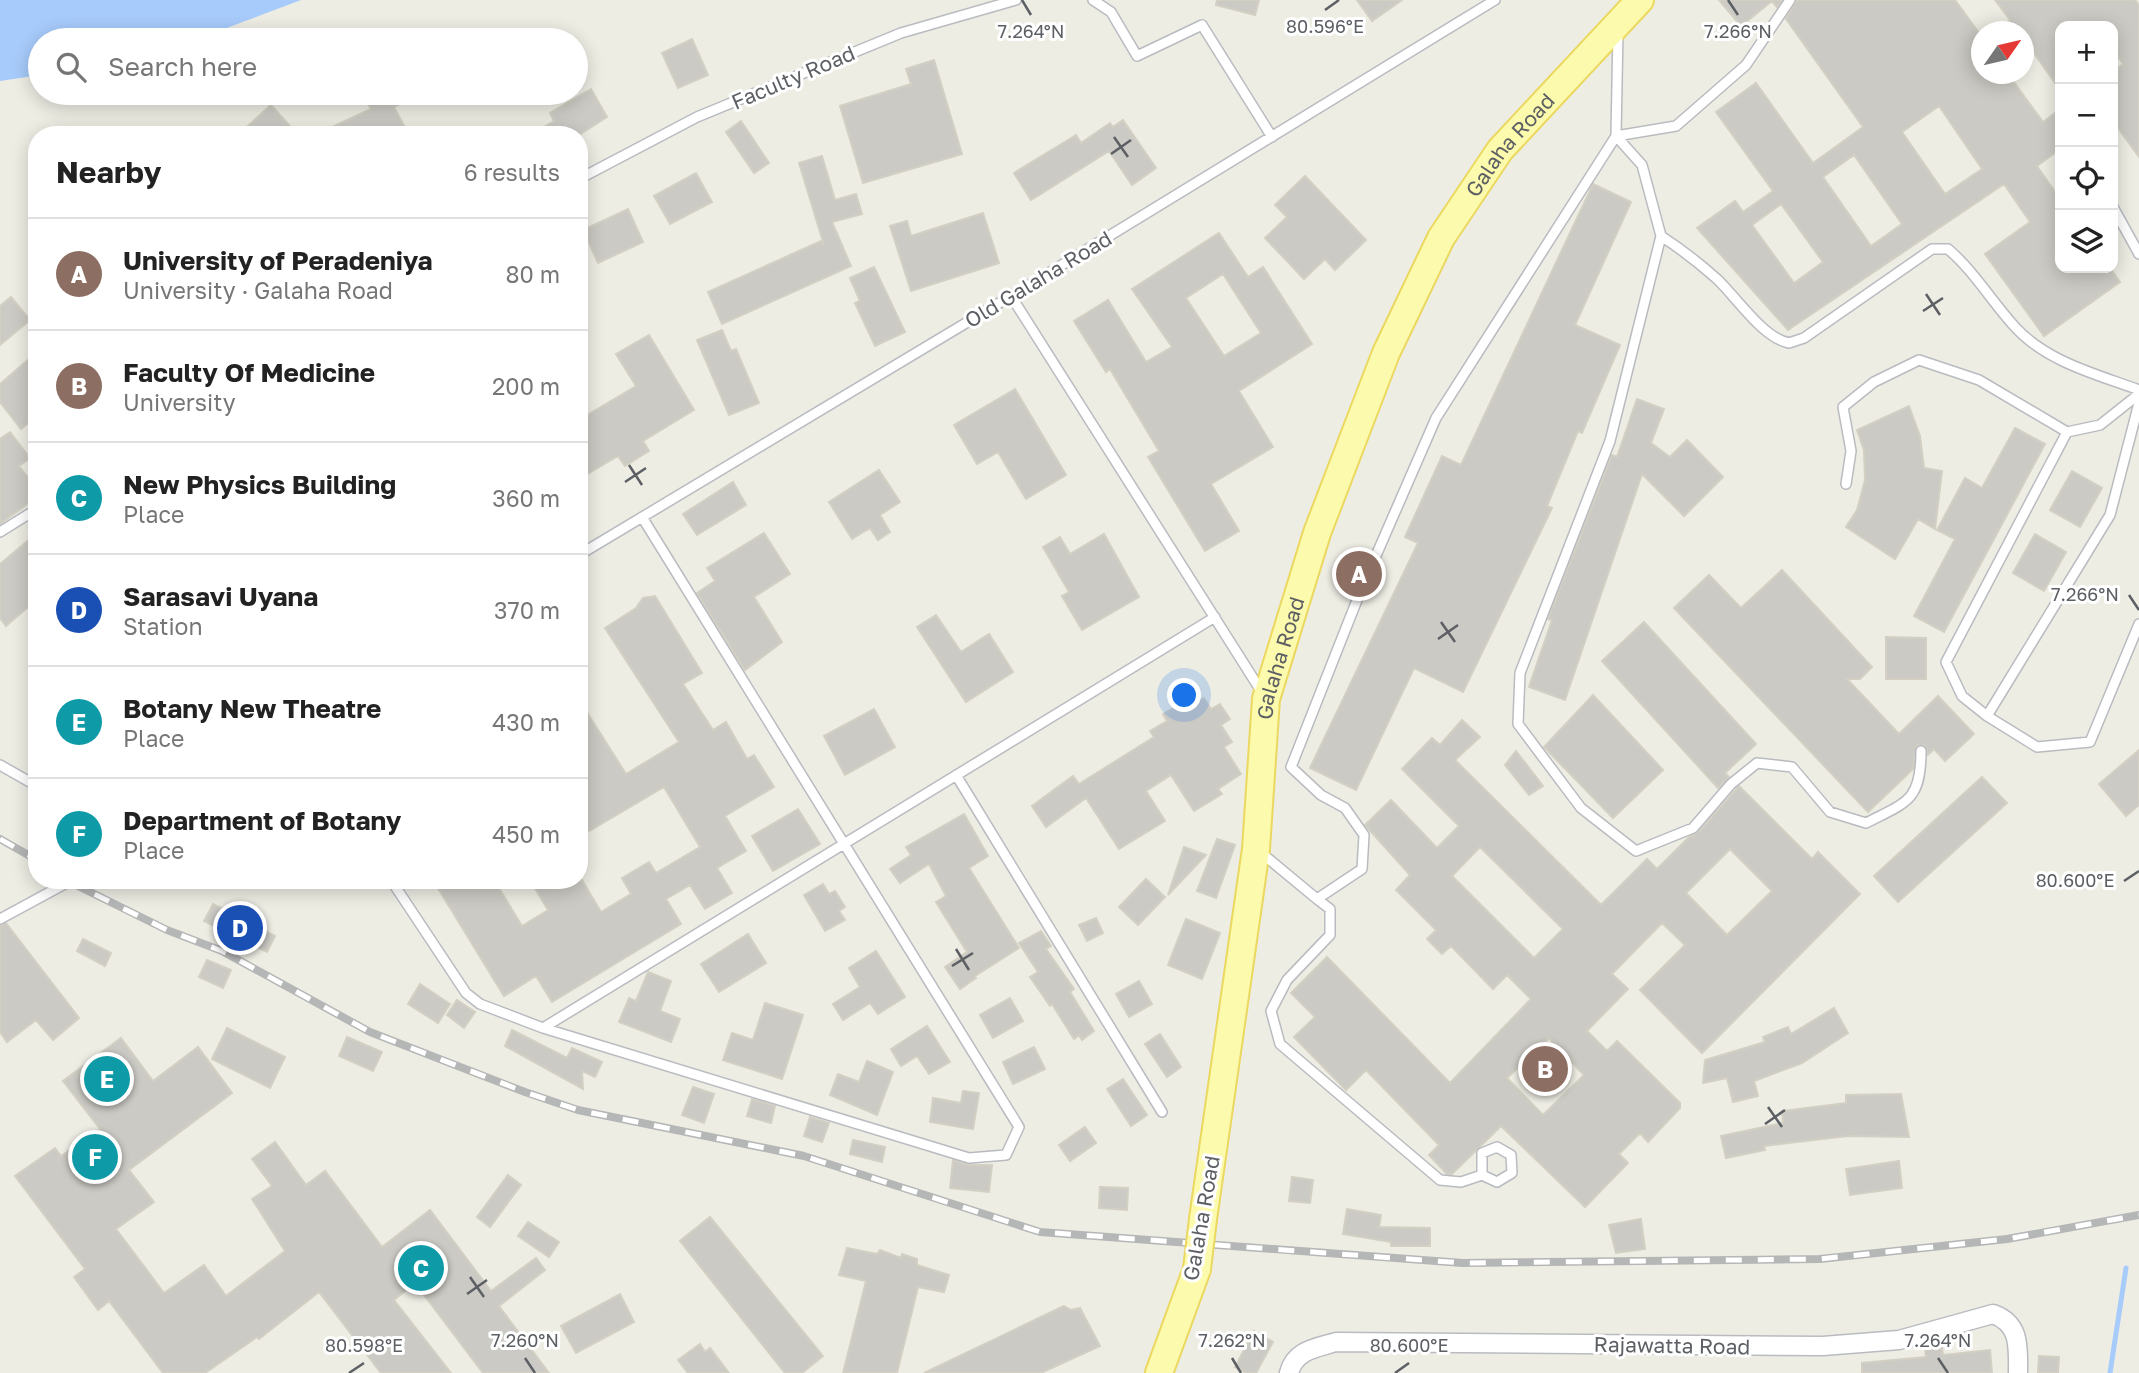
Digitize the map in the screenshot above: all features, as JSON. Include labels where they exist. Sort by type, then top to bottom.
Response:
[{"type":"main road","name":"Galaha Road","points":[[1618,26],[1629,0]]},
{"type":"main road","name":"Galaha Road","points":[[1159,1373],[1197,1269],[1256,849],[1266,699],[1317,533],[1386,353],[1441,238],[1500,150],[1640,0]]},
{"type":"street","name":"Rajawatta Road","points":[[1289,1373],[1292,1363],[1303,1352],[1336,1342],[1823,1346],[1899,1340],[1993,1314],[2005,1318],[2018,1338],[2018,1373]]},
{"type":"lane","name":"Faculty Road","points":[[588,174],[697,117],[901,33],[1016,0]]},
{"type":"lane","points":[[1093,0],[1111,12],[1137,55],[1202,24],[1272,137]]},
{"type":"lane","name":"Old Galaha Road","points":[[588,550],[1011,296],[1495,0]]},
{"type":"lane","points":[[1616,136],[1676,126],[1746,65],[1790,0]]},
{"type":"lane","points":[[1317,899],[1362,869],[1364,835],[1345,808],[1321,795],[1292,767],[1351,615],[1436,418],[1616,136],[1618,26]]},
{"type":"lane","points":[[1616,136],[1642,165],[1661,236],[1610,441],[1520,673],[1518,724],[1581,808],[1636,851],[1693,828],[1731,784],[1757,763],[1792,767],[1830,812],[1866,823],[1906,803],[1921,780],[1921,751]]},
{"type":"lane","points":[[2115,210],[2139,254]]},
{"type":"lane","points":[[1661,236],[1683,250],[1714,277],[1769,335],[1789,343],[1804,338],[1932,249],[1948,249],[1963,261],[2017,329],[2042,348],[2067,363],[2139,392],[2100,425],[2067,432],[1979,380],[1919,360],[1874,382],[1843,407],[1852,452],[1846,484]]},
{"type":"lane","points":[[1011,296],[1266,699]]},
{"type":"lane","points":[[1987,716],[2110,515],[2139,403]]},
{"type":"lane","points":[[2067,432],[1947,662],[1962,696],[1987,716],[2037,747],[2090,742],[2139,624]]},
{"type":"lane","points":[[0,532],[28,515]]},
{"type":"lane","points":[[397,889],[466,993],[481,1004],[543,1028],[969,1158],[1006,1156],[1019,1126],[842,845],[642,517]]},
{"type":"lane","points":[[543,1028],[1215,617]]},
{"type":"lane","points":[[0,765],[28,781]]},
{"type":"lane","points":[[956,775],[1162,1112]]},
{"type":"lane","points":[[1256,849],[1330,909],[1330,935],[1287,980],[1271,1011],[1280,1044],[1440,1180],[1461,1182],[1482,1175]]},
{"type":"lane","points":[[0,919],[55,889]]},
{"type":"water","points":[[0,0],[301,0],[227,28],[28,28],[28,77],[0,81]]},
{"type":"building","points":[[1217,0],[1259,0],[1255,15],[1216,5]]},
{"type":"building","points":[[1357,0],[1402,0],[1372,21]]},
{"type":"building","points":[[1719,0],[1782,0],[1777,7],[1772,1],[1741,26]]},
{"type":"building","points":[[1797,0],[1955,0],[1971,22],[1971,84],[2015,84],[2043,122],[2055,113],[2055,153],[2037,166],[2055,192],[2055,273],[2114,273],[2120,282],[2044,336],[1985,254],[2030,222],[2004,184],[1788,330],[1697,228],[1735,201],[1743,212],[1773,191],[1716,112],[1756,83],[1813,163],[1863,127],[1786,19]],"holes":[[[1939,106],[1982,169],[1945,194],[1902,132]],[[1854,155],[1902,224],[1871,246],[1823,177]],[[1781,204],[1823,262],[1794,283],[1752,225]]]},
{"type":"building","points":[[1995,0],[2135,0],[2139,5],[2139,157],[2118,128],[2118,68],[2123,64],[2118,57],[2118,21],[2055,21],[2055,83],[2034,53],[2034,21],[2010,20]]},
{"type":"building","points":[[692,39],[708,75],[678,88],[662,53]]},
{"type":"building","points":[[934,60],[962,154],[863,183],[840,106],[911,84],[906,69]]},
{"type":"building","points":[[591,89],[607,117],[588,129],[588,126],[546,126],[554,121],[550,113],[564,105],[588,105],[588,91]]},
{"type":"building","points":[[271,105],[290,126],[248,126]]},
{"type":"building","points":[[369,105],[398,105],[394,107],[404,126],[334,126],[371,109]]},
{"type":"building","points":[[1123,120],[1156,168],[1132,185],[1109,151],[1031,200],[1014,173],[1076,135],[1081,143],[1110,123],[1113,127]]},
{"type":"building","points":[[741,121],[769,163],[754,173],[726,132]]},
{"type":"building","points":[[822,156],[835,200],[856,194],[862,214],[832,222],[851,266],[722,324],[708,292],[821,241],[824,245],[799,163]]},
{"type":"building","points":[[696,173],[712,202],[670,224],[654,196]]},
{"type":"building","points":[[1305,176],[1366,240],[1335,270],[1325,259],[1304,279],[1265,238],[1287,217],[1275,205]]},
{"type":"building","points":[[1593,184],[1631,202],[1575,325],[1620,345],[1582,433],[1578,431],[1547,506],[1552,508],[1463,692],[1414,668],[1356,790],[1310,768],[1418,543],[1405,537],[1442,456],[1461,465]]},
{"type":"building","points":[[628,209],[643,242],[598,263],[588,241],[588,228]]},
{"type":"building","points":[[983,213],[999,263],[911,291],[890,226],[907,221],[911,236]]},
{"type":"building","points":[[1219,233],[1248,277],[1263,267],[1312,344],[1239,391],[1273,447],[1211,484],[1239,531],[1205,551],[1148,457],[1159,451],[1110,369],[1106,372],[1074,321],[1108,300],[1146,362],[1172,347],[1132,289]],"holes":[[[1223,274],[1261,333],[1224,356],[1186,298]]]},
{"type":"building","points":[[874,267],[905,332],[875,346],[855,303],[860,301],[850,278]]},
{"type":"building","points":[[11,297],[28,318],[28,322],[0,345],[0,306]]},
{"type":"building","points":[[722,330],[731,351],[736,349],[759,403],[729,415],[697,340]]},
{"type":"building","points":[[649,335],[694,410],[643,441],[649,451],[625,466],[618,456],[588,474],[588,415],[636,386],[616,354]]},
{"type":"building","points":[[28,360],[28,423],[21,429],[0,402],[0,384]]},
{"type":"building","points":[[1015,389],[1066,475],[1026,499],[998,452],[977,464],[954,425]]},
{"type":"building","points":[[1637,399],[1664,409],[1651,443],[1670,457],[1687,440],[1723,477],[1684,516],[1642,474],[1565,700],[1529,687],[1552,620],[1548,619],[1612,455],[1617,457]]},
{"type":"building","points":[[1909,406],[1920,436],[1924,468],[1942,471],[1935,529],[1918,519],[1895,559],[1846,527],[1857,510],[1865,480],[1864,450],[1857,430]]},
{"type":"building","points":[[2015,428],[2045,444],[1944,632],[1914,616],[1955,539],[1937,530],[1965,478],[1982,488]]},
{"type":"building","points":[[10,432],[28,455],[28,459],[19,466],[28,478],[28,504],[0,524],[0,439]]},
{"type":"building","points":[[879,470],[900,502],[880,515],[890,532],[878,540],[870,528],[852,539],[829,502]]},
{"type":"building","points":[[2072,471],[2102,488],[2080,527],[2050,510]]},
{"type":"building","points":[[733,482],[746,505],[697,535],[683,514]]},
{"type":"building","points":[[764,533],[790,574],[754,597],[782,642],[745,670],[697,593],[715,581],[707,568]]},
{"type":"building","points":[[1104,534],[1139,597],[1082,630],[1062,596],[1069,592],[1043,547],[1060,537],[1070,554]]},
{"type":"building","points":[[2035,534],[2066,552],[2044,591],[2013,573]]},
{"type":"building","points":[[28,541],[28,607],[6,626],[0,618],[0,564]]},
{"type":"building","points":[[1782,570],[1872,667],[1860,679],[1847,679],[1899,734],[1938,696],[1974,734],[1945,761],[1934,749],[1928,755],[1925,746],[1917,745],[1913,769],[1868,812],[1674,608],[1709,575],[1741,608]]},
{"type":"building","points":[[655,596],[702,673],[683,684],[713,730],[726,722],[747,759],[754,755],[774,787],[725,816],[746,851],[717,868],[732,893],[705,909],[690,885],[666,899],[681,924],[552,1002],[536,976],[504,996],[439,889],[499,889],[522,926],[548,910],[535,889],[587,889],[601,912],[631,894],[622,878],[649,862],[656,873],[700,847],[664,787],[588,832],[588,714],[626,774],[679,742],[605,628],[636,608],[643,598]]},
{"type":"building","points":[[936,615],[961,652],[989,634],[1013,672],[966,702],[917,627]]},
{"type":"building","points":[[1644,622],[1756,744],[1725,773],[1729,777],[1718,788],[1602,661]]},
{"type":"building","points":[[1886,637],[1926,638],[1926,679],[1886,679]]},
{"type":"building","points":[[1593,695],[1663,770],[1613,818],[1544,747]]},
{"type":"building","points":[[1204,698],[1211,709],[1220,704],[1230,719],[1221,725],[1232,742],[1224,747],[1241,774],[1218,789],[1222,794],[1194,811],[1171,775],[1146,791],[1165,821],[1119,849],[1086,798],[1046,827],[1032,806],[1073,776],[1079,784],[1154,737],[1150,731],[1167,721],[1163,714],[1181,703],[1185,709]]},
{"type":"building","points":[[874,709],[895,747],[845,775],[824,736]]},
{"type":"building","points":[[1462,720],[1480,737],[1455,760],[1601,905],[1647,859],[1657,869],[1689,837],[1698,833],[1739,786],[1812,859],[1818,852],[1860,894],[1702,1053],[1640,990],[1685,945],[1662,923],[1612,974],[1628,989],[1587,1031],[1607,1051],[1617,1041],[1680,1103],[1680,1108],[1648,1142],[1640,1133],[1619,1154],[1628,1163],[1585,1207],[1501,1126],[1452,1174],[1447,1174],[1429,1155],[1439,1145],[1366,1070],[1346,1090],[1294,1037],[1315,1017],[1291,993],[1327,957],[1450,1083],[1531,999],[1507,975],[1493,989],[1451,946],[1442,954],[1427,939],[1436,930],[1396,890],[1410,875],[1365,825],[1391,800],[1437,848],[1459,826],[1402,769],[1432,738],[1440,745]],"holes":[[[1480,847],[1563,929],[1534,958],[1452,876]],[[1730,849],[1772,891],[1727,935],[1686,893]],[[1549,1038],[1584,1075],[1543,1115],[1507,1078]]]},
{"type":"building","points":[[2139,750],[2139,805],[2126,816],[2099,784]]},
{"type":"building","points":[[1516,751],[1543,786],[1529,795],[1505,765]]},
{"type":"building","points":[[1982,777],[2007,803],[1898,902],[1874,876]]},
{"type":"building","points":[[798,809],[820,844],[773,871],[752,836]]},
{"type":"building","points":[[964,814],[988,856],[969,868],[1019,948],[975,976],[976,978],[960,989],[945,967],[967,952],[936,902],[946,896],[929,864],[900,883],[890,869],[911,855],[906,847]]},
{"type":"building","points":[[1217,839],[1235,845],[1216,898],[1197,891]]},
{"type":"building","points":[[1184,847],[1206,855],[1168,895]]},
{"type":"building","points":[[1146,879],[1165,897],[1138,925],[1119,907]]},
{"type":"building","points":[[823,884],[829,894],[835,891],[845,907],[839,911],[845,920],[825,931],[804,895]]},
{"type":"building","points":[[213,904],[275,936],[267,952],[204,921]]},
{"type":"building","points":[[1096,918],[1103,933],[1087,941],[1079,925]]},
{"type":"building","points":[[1186,919],[1220,933],[1202,979],[1168,965]]},
{"type":"building","points":[[6,923],[79,1018],[53,1040],[36,1020],[7,1042],[0,1032],[0,926]]},
{"type":"building","points":[[1041,931],[1051,946],[1046,949],[1074,989],[1070,992],[1094,1031],[1082,1040],[1079,1035],[1074,1039],[1052,1004],[1050,1006],[1030,977],[1038,972],[1019,943]]},
{"type":"building","points":[[748,934],[766,963],[719,992],[701,964]]},
{"type":"building","points":[[83,939],[111,953],[105,966],[77,951]]},
{"type":"building","points":[[876,951],[905,997],[878,1014],[870,1003],[843,1020],[833,1004],[860,987],[849,968]]},
{"type":"building","points":[[207,960],[231,970],[223,988],[199,977]]},
{"type":"building","points":[[648,972],[671,981],[660,1011],[680,1019],[671,1042],[619,1022],[629,998],[636,1001]]},
{"type":"building","points":[[1139,981],[1152,1004],[1129,1017],[1116,994]]},
{"type":"building","points":[[420,984],[450,1004],[438,1023],[408,1004]]},
{"type":"building","points":[[1010,998],[1023,1021],[993,1038],[980,1015]]},
{"type":"building","points":[[457,1000],[475,1012],[464,1028],[447,1015]]},
{"type":"building","points":[[765,1003],[803,1015],[782,1079],[723,1060],[732,1033],[753,1040]]},
{"type":"building","points":[[1834,1008],[1848,1033],[1802,1063],[1754,1081],[1758,1096],[1733,1102],[1727,1078],[1703,1083],[1705,1060],[1765,1042],[1763,1037],[1788,1027],[1791,1034]]},
{"type":"building","points":[[927,1026],[950,1062],[929,1074],[917,1056],[901,1066],[891,1049]]},
{"type":"building","points":[[227,1028],[285,1057],[270,1088],[212,1059]]},
{"type":"building","points":[[512,1030],[567,1058],[572,1048],[602,1062],[595,1077],[582,1071],[583,1089],[505,1046]]},
{"type":"building","points":[[1160,1034],[1181,1067],[1167,1077],[1145,1044]]},
{"type":"building","points":[[347,1037],[382,1052],[373,1071],[339,1056]]},
{"type":"building","points":[[121,1038],[153,1081],[198,1047],[232,1093],[129,1170],[154,1202],[116,1229],[164,1293],[204,1265],[226,1296],[285,1251],[252,1199],[272,1186],[252,1159],[275,1142],[306,1185],[325,1171],[382,1247],[430,1210],[491,1291],[536,1258],[545,1270],[499,1306],[549,1373],[483,1373],[415,1283],[394,1300],[451,1373],[381,1373],[319,1292],[259,1339],[257,1337],[205,1373],[163,1373],[109,1301],[98,1310],[74,1277],[85,1269],[15,1176],[55,1148],[61,1156],[100,1129],[63,1081]]},
{"type":"building","points":[[1034,1047],[1045,1069],[1013,1084],[1003,1062]]},
{"type":"building","points":[[867,1061],[893,1072],[877,1115],[830,1095],[838,1074],[859,1082]]},
{"type":"building","points":[[1123,1079],[1147,1115],[1131,1126],[1107,1089]]},
{"type":"building","points":[[693,1087],[714,1094],[704,1123],[682,1115]]},
{"type":"building","points":[[963,1091],[979,1093],[973,1129],[930,1122],[933,1098],[961,1103]]},
{"type":"building","points":[[1901,1094],[1909,1137],[1848,1136],[1764,1146],[1765,1150],[1726,1158],[1721,1136],[1783,1123],[1782,1111],[1846,1103],[1846,1095]]},
{"type":"building","points":[[752,1099],[775,1106],[771,1123],[747,1116]]},
{"type":"building","points":[[810,1117],[829,1123],[822,1142],[804,1136]]},
{"type":"building","points":[[1085,1127],[1096,1143],[1070,1161],[1059,1145]]},
{"type":"building","points":[[853,1140],[885,1147],[882,1162],[850,1154]]},
{"type":"building","points":[[953,1160],[969,1165],[992,1165],[989,1192],[950,1188]]},
{"type":"building","points":[[1899,1161],[1902,1188],[1850,1195],[1846,1169]]},
{"type":"building","points":[[508,1175],[521,1185],[490,1227],[477,1217]]},
{"type":"building","points":[[1292,1177],[1313,1180],[1310,1203],[1289,1201]]},
{"type":"building","points":[[1100,1187],[1128,1188],[1127,1210],[1099,1208]]},
{"type":"building","points":[[1347,1209],[1381,1215],[1379,1227],[1430,1228],[1430,1246],[1391,1246],[1391,1242],[1343,1234]]},
{"type":"building","points":[[710,1217],[823,1356],[802,1373],[785,1373],[680,1241]]},
{"type":"building","points":[[1641,1219],[1645,1249],[1616,1253],[1609,1225]]},
{"type":"building","points":[[528,1222],[559,1242],[549,1257],[518,1236]]},
{"type":"building","points":[[847,1248],[877,1254],[880,1250],[901,1258],[902,1254],[917,1259],[917,1265],[949,1275],[944,1292],[918,1287],[897,1373],[843,1373],[866,1281],[839,1275]]},
{"type":"building","points":[[620,1294],[634,1322],[576,1353],[561,1326]]},
{"type":"building","points":[[1064,1306],[1071,1310],[1080,1308],[1100,1346],[1041,1373],[924,1373]]},
{"type":"building","points":[[1254,1331],[1273,1342],[1256,1373],[1246,1373],[1235,1367]]},
{"type":"building","points":[[700,1344],[705,1352],[710,1348],[729,1373],[688,1373],[678,1360]]},
{"type":"building","points":[[1942,1347],[1943,1355],[1990,1350],[1992,1373],[1862,1373],[1862,1363],[1926,1357],[1925,1349]]},
{"type":"building","points":[[2039,1356],[2059,1357],[2058,1373],[2038,1373]]},
{"type":"waterway","points":[[2110,1373],[2126,1268]]},
{"type":"railway","points":[[0,839],[28,855]]},
{"type":"railway","points":[[84,889],[167,930],[222,951],[370,1032],[525,1092],[578,1110],[804,1156],[1040,1232],[1463,1263],[1820,1259],[2007,1239],[2139,1215]]},
{"type":"place","name":"University of Peradeniya","points":[[1359,574]]},
{"type":"place","name":"Sarasavi Uyana","points":[[240,928]]},
{"type":"place","name":"Faculty Of Medicine","points":[[1545,1069]]},
{"type":"place","name":"Botany New Theatre","points":[[107,1079]]},
{"type":"place","name":"Department of Botany","points":[[95,1157]]},
{"type":"place","name":"New Physics Building","points":[[421,1268]]}]
